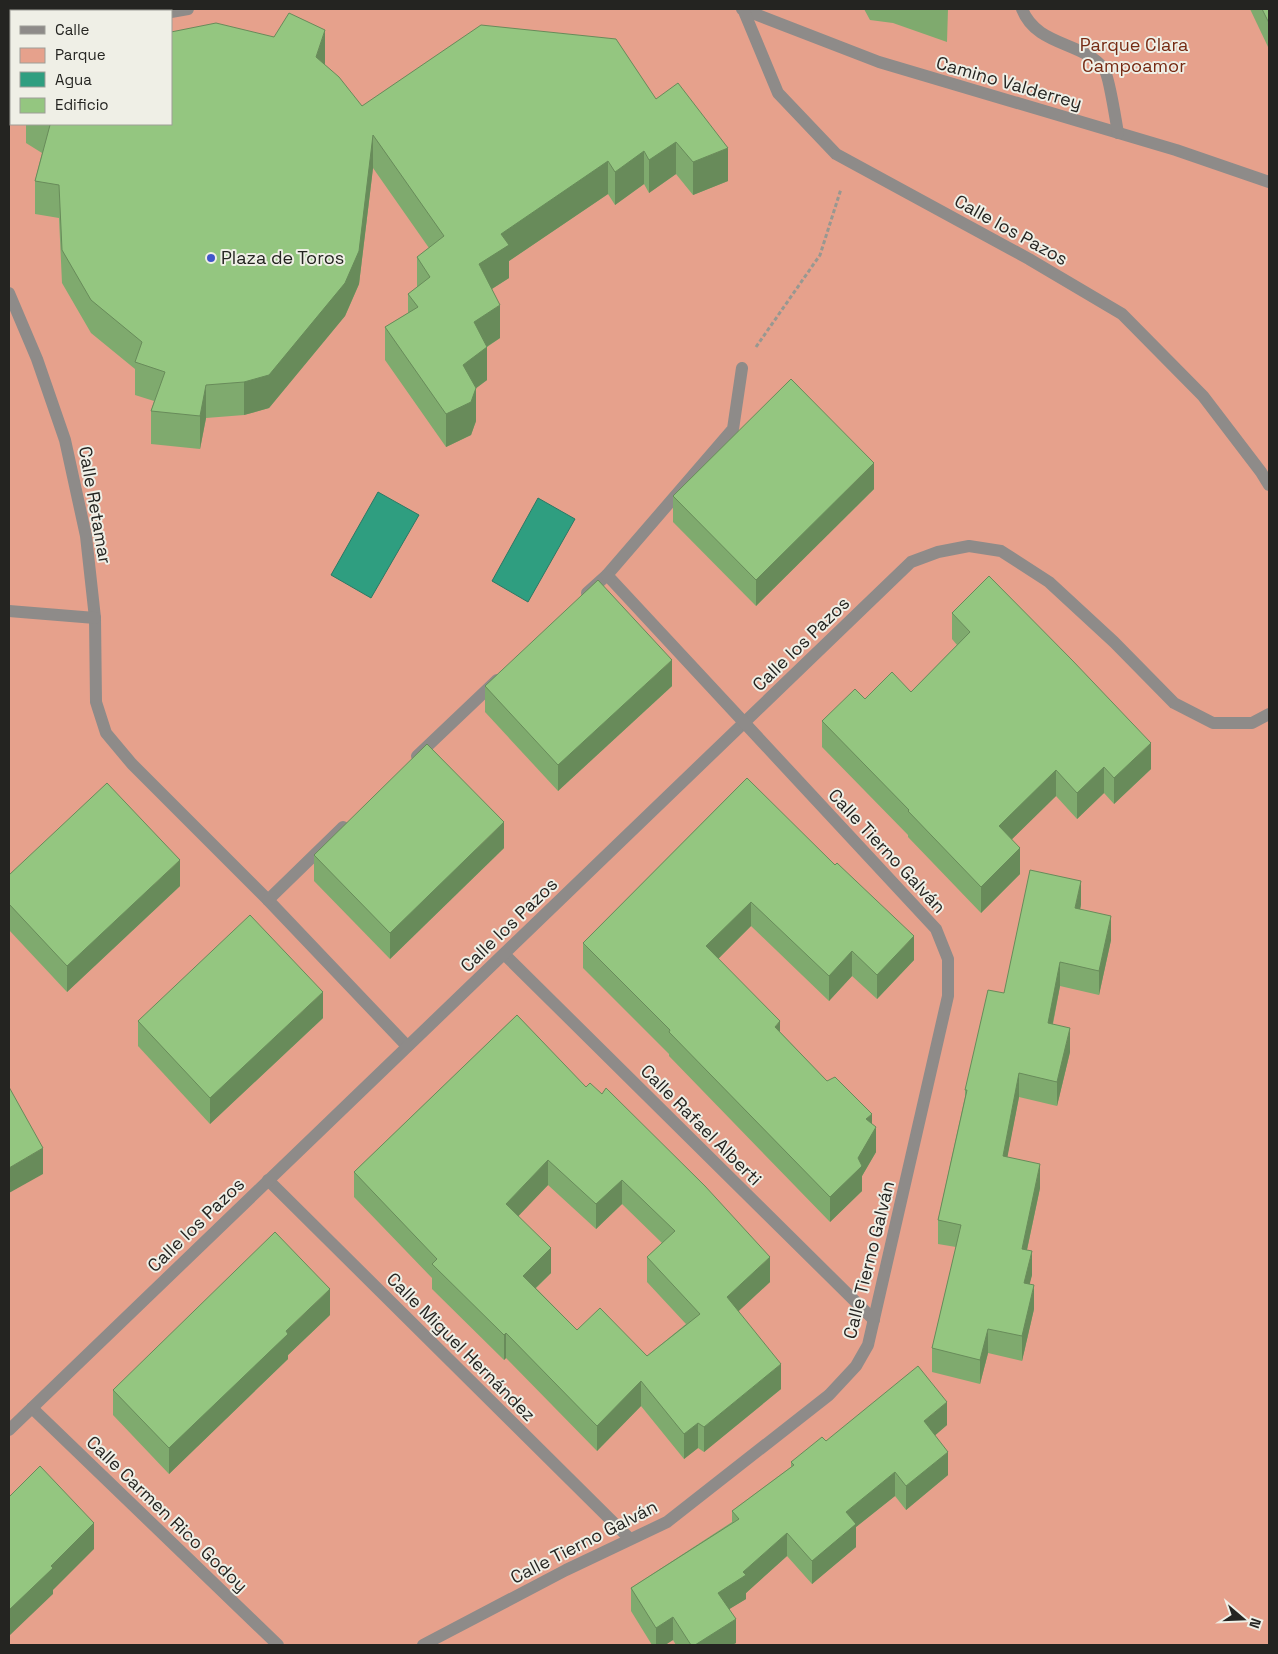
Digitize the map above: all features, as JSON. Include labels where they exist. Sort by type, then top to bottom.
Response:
[{"type":"street","points":[[172,12],[188,9]]},
{"type":"street","name":"Camino Valderrey","points":[[743,9],[879,62],[1176,150],[1269,182]]},
{"type":"street","name":"Calle los Pazos","points":[[743,9],[778,92],[836,154],[1029,259],[1122,314],[1203,396],[1261,472],[1269,486]]},
{"type":"street","points":[[1022,9],[1038,32],[1093,57],[1106,70],[1118,133]]},
{"type":"street","name":"Calle Retamar","points":[[9,293],[37,359],[65,440],[86,536],[95,618],[96,702],[106,733],[132,764],[268,900]]},
{"type":"street","points":[[578,602],[607,574],[733,429],[742,368]]},
{"type":"street","name":"Calle los Pazos","points":[[9,1430],[911,562],[938,552],[969,546],[1001,551],[1049,582],[1114,642],[1174,703],[1213,723],[1252,723],[1269,714]]},
{"type":"street","name":"Calle Tierno Galván","points":[[423,1645],[566,1570],[666,1522],[829,1395],[856,1366],[868,1345],[948,996],[948,959],[936,929],[607,574]]},
{"type":"street","points":[[9,611],[95,618]]},
{"type":"street","points":[[405,768],[506,671]]},
{"type":"street","points":[[354,817],[268,900],[407,1046]]},
{"type":"street","name":"Calle Rafael Alberti","points":[[504,954],[874,1320]]},
{"type":"street","name":"Calle Miguel Hernández","points":[[268,1180],[630,1539]]},
{"type":"street","name":"Calle Carmen Rico Godoy","points":[[32,1408],[278,1645]]},
{"type":"path","points":[[742,368],[820,255],[850,162]]},
{"type":"green space","name":"Parque Clara Campoamor","points":[[9,9],[1269,9],[1269,1645],[9,1645]]},
{"type":"water","points":[[378,492],[419,515],[371,598],[331,575]]},
{"type":"water","points":[[538,498],[575,519],[528,602],[492,581]]},
{"type":"building","points":[[1262,9],[1269,9],[1269,23]]},
{"type":"building","points":[[289,13],[325,30],[316,57],[339,77],[362,106],[481,25],[616,39],[656,99],[678,83],[728,148],[693,162],[676,142],[649,160],[644,151],[615,172],[608,161],[501,234],[509,245],[479,264],[500,305],[474,322],[487,347],[463,365],[476,388],[471,402],[446,414],[385,327],[418,307],[408,294],[430,277],[417,257],[444,236],[373,135],[359,251],[345,283],[269,375],[244,382],[206,385],[200,416],[151,411],[165,372],[135,362],[142,342],[91,300],[62,250],[59,185],[35,181],[50,125],[172,125],[172,32],[216,23],[274,37]]},
{"type":"building","points":[[791,379],[874,463],[756,580],[673,496]]},
{"type":"building","points":[[989,576],[1151,743],[1114,778],[1104,767],[1077,793],[1056,770],[999,826],[1020,848],[981,887],[822,721],[855,689],[865,699],[892,672],[911,692],[970,632],[952,613]]},
{"type":"building","points":[[598,580],[672,660],[558,765],[485,686]]},
{"type":"building","points":[[427,744],[504,822],[390,933],[314,855]]},
{"type":"building","points":[[747,778],[835,865],[837,863],[914,936],[877,975],[852,951],[829,976],[751,902],[706,946],[780,1021],[775,1027],[827,1081],[835,1077],[872,1114],[866,1119],[876,1127],[858,1158],[862,1166],[830,1197],[669,1032],[670,1030],[583,943]]},
{"type":"building","points":[[107,783],[180,860],[67,966],[9,904],[9,875]]},
{"type":"building","points":[[1030,870],[1081,881],[1075,908],[1111,916],[1099,971],[1060,962],[1048,1023],[1070,1028],[1057,1082],[1019,1073],[1003,1156],[1040,1164],[1022,1249],[1032,1251],[1024,1283],[1034,1285],[1022,1336],[988,1329],[980,1360],[932,1348],[961,1225],[938,1220],[988,990],[1004,993]]},
{"type":"building","points":[[250,915],[323,992],[210,1098],[138,1021]]},
{"type":"building","points":[[517,1015],[586,1087],[590,1083],[602,1094],[606,1088],[705,1186],[770,1257],[727,1297],[781,1364],[704,1427],[698,1423],[684,1434],[641,1381],[597,1426],[506,1333],[504,1335],[432,1264],[437,1259],[354,1172]],"holes":[[[548,1160],[596,1204],[622,1180],[675,1231],[647,1257],[700,1314],[647,1356],[600,1308],[577,1330],[523,1276],[551,1248],[506,1204]]]},
{"type":"building","points":[[9,1087],[43,1148],[9,1168]]},
{"type":"building","points":[[275,1232],[330,1289],[286,1331],[288,1334],[169,1448],[113,1390]]},
{"type":"building","points":[[918,1366],[947,1402],[924,1421],[948,1452],[906,1486],[895,1472],[846,1512],[856,1524],[812,1561],[787,1533],[743,1572],[746,1575],[718,1593],[736,1619],[695,1645],[691,1645],[673,1617],[656,1628],[631,1588],[739,1519],[732,1511],[794,1465],[791,1462],[822,1437],[826,1441]]},
{"type":"building","points":[[40,1466],[94,1523],[51,1566],[53,1568],[9,1610],[9,1497]]},
{"type":"place","name":"Plaza de Toros","points":[[211,258]]}]
